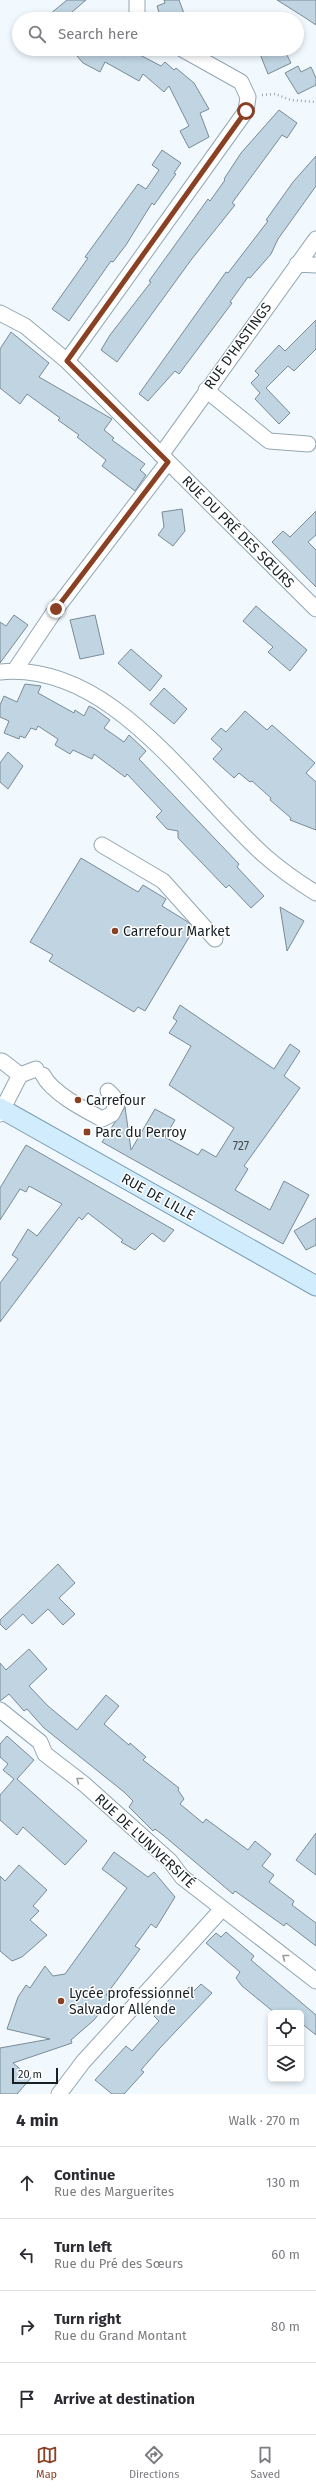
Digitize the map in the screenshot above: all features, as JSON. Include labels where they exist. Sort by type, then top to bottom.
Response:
[{"type":"main road","name":"RUE DE LILLE","points":[[1,1111],[316,1286]]},
{"type":"street","points":[[137,0],[137,12]]},
{"type":"street","points":[[67,361],[246,111],[248,97],[241,82],[195,56]]},
{"type":"street","name":"RUE D'HASTINGS","points":[[7,671],[56,609],[165,458],[206,390],[316,239]]},
{"type":"street","points":[[297,264],[316,265]]},
{"type":"street","name":"RUE DU PRÉ DES SŒURS","points":[[0,313],[25,326],[67,361],[316,609]]},
{"type":"street","points":[[206,390],[268,441],[308,444]]},
{"type":"street","points":[[7,671],[48,676],[82,689],[133,723],[159,744],[264,855],[295,881],[316,893]]},
{"type":"street","points":[[102,845],[163,881],[215,939]]},
{"type":"street","points":[[2,1061],[20,1075],[40,1072],[47,1082],[82,1108],[102,1119],[112,1114],[117,1104],[113,1096],[108,1091]]},
{"type":"street","points":[[1,1111],[20,1075]]},
{"type":"street","name":"RUE DE L'UNIVERSITÉ","points":[[0,1710],[40,1742],[46,1754],[84,1784],[170,1861],[182,1877],[316,1981]]},
{"type":"street","points":[[59,2094],[83,2062],[222,1909]]},
{"type":"path","points":[[248,97],[275,94],[291,100],[316,102]]},
{"type":"building","points":[[67,0],[86,0],[72,12],[52,12]]},
{"type":"building","points":[[164,0],[179,0],[184,12],[159,12],[157,6],[165,3]]},
{"type":"building","points":[[277,0],[316,0],[316,25],[304,17],[304,12],[296,12]]},
{"type":"building","points":[[77,56],[142,56],[161,66],[165,62],[174,70],[176,68],[194,83],[209,109],[200,113],[209,137],[189,148],[180,131],[189,126],[169,86],[164,92],[143,74],[139,81],[105,62],[100,72],[83,63]]},
{"type":"building","points":[[261,56],[288,56],[291,63],[268,74]]},
{"type":"building","points":[[298,66],[301,72],[311,67],[316,78],[316,85],[298,94],[285,73]]},
{"type":"building","points":[[279,110],[297,123],[287,138],[282,135],[232,203],[235,205],[191,260],[117,362],[101,350],[110,335],[151,282],[149,281],[208,199],[210,201],[225,180],[224,179],[241,153]]},
{"type":"building","points":[[162,150],[181,163],[174,173],[176,174],[154,205],[152,203],[126,245],[113,262],[111,261],[69,321],[52,309],[88,258],[85,257],[138,184],[146,189],[159,170],[152,165]]},
{"type":"building","points":[[316,156],[316,186],[278,239],[271,254],[250,278],[248,277],[230,302],[232,303],[179,374],[175,371],[148,401],[139,394],[226,272],[228,273],[268,221],[266,220],[293,182]]},
{"type":"building","points":[[316,320],[316,349],[294,371],[288,366],[266,388],[290,413],[279,424],[255,399],[260,393],[251,383],[259,375],[255,371],[279,345],[285,351]]},
{"type":"building","points":[[11,332],[49,363],[39,377],[112,419],[104,430],[114,438],[112,440],[145,464],[140,470],[146,475],[135,491],[102,466],[106,460],[77,437],[79,435],[58,420],[60,418],[27,394],[20,404],[0,388],[0,349]]},
{"type":"building","points":[[182,509],[185,531],[173,546],[158,535],[164,527],[162,512]]},
{"type":"building","points":[[316,511],[316,535],[308,542],[316,550],[316,587],[272,542],[283,531],[290,537]]},
{"type":"building","points":[[256,606],[307,650],[290,671],[268,652],[273,647],[243,621]]},
{"type":"building","points":[[14,615],[28,625],[0,663],[0,622],[6,626]]},
{"type":"building","points":[[95,615],[104,654],[80,659],[70,620]]},
{"type":"building","points":[[131,649],[162,676],[150,691],[118,663]]},
{"type":"building","points":[[25,684],[41,686],[38,693],[74,713],[75,710],[84,716],[89,706],[95,709],[110,720],[104,728],[124,742],[129,735],[146,751],[139,759],[239,864],[237,867],[264,896],[251,908],[229,885],[226,888],[178,838],[178,831],[167,829],[156,817],[162,811],[127,774],[125,777],[94,754],[92,759],[73,750],[70,754],[55,745],[58,739],[38,726],[36,730],[31,728],[25,738],[20,736],[19,739],[4,733],[9,721],[0,717],[0,705],[4,696],[17,702]]},
{"type":"building","points":[[164,688],[187,709],[174,724],[150,704]]},
{"type":"building","points":[[245,711],[267,730],[272,725],[315,763],[306,773],[316,782],[316,830],[290,820],[291,818],[270,800],[271,798],[252,781],[250,782],[239,773],[234,778],[213,759],[222,749],[211,739],[221,728],[226,732]]},
{"type":"building","points":[[8,752],[23,766],[8,789],[0,782],[0,763]]},
{"type":"building","name":"Carrefour Market","points":[[81,858],[138,892],[143,885],[166,899],[162,906],[188,922],[194,929],[145,1011],[138,1007],[134,1012],[49,961],[53,955],[30,942]]},
{"type":"building","points":[[280,907],[304,921],[287,951]]},
{"type":"building","points":[[180,1005],[274,1069],[290,1044],[300,1051],[284,1076],[300,1088],[244,1166],[248,1169],[235,1190],[270,1210],[284,1181],[309,1195],[283,1244],[102,1142],[125,1107],[131,1150],[155,1109],[175,1120],[165,1137],[198,1155],[202,1149],[216,1157],[234,1128],[169,1085],[191,1046],[169,1033],[177,1021],[173,1018]]},
{"type":"building","points":[[26,1145],[174,1230],[164,1242],[152,1233],[135,1250],[121,1242],[123,1240],[88,1213],[82,1220],[79,1217],[0,1322],[0,1283],[18,1259],[12,1255],[28,1229],[37,1236],[62,1204],[29,1186],[26,1192],[20,1189],[0,1220],[0,1188]]},
{"type":"building","points":[[316,1218],[316,1245],[306,1250],[294,1231]]},
{"type":"building","points":[[58,1564],[75,1583],[59,1598],[75,1614],[63,1625],[48,1609],[32,1624],[23,1614],[6,1630],[0,1624],[0,1620]]},
{"type":"building","points":[[29,1649],[47,1669],[29,1686],[48,1706],[77,1730],[106,1695],[119,1706],[104,1724],[129,1745],[130,1743],[146,1757],[143,1760],[179,1788],[178,1790],[184,1799],[180,1804],[203,1823],[206,1819],[248,1850],[255,1841],[271,1854],[262,1866],[274,1875],[269,1882],[294,1901],[292,1905],[316,1923],[316,1946],[286,1923],[284,1926],[235,1891],[233,1894],[163,1835],[155,1829],[153,1831],[129,1807],[133,1801],[124,1792],[44,1728],[27,1709],[24,1711],[9,1694],[0,1701],[0,1663],[6,1670]]},
{"type":"building","points":[[7,1736],[34,1760],[17,1779],[87,1841],[65,1865],[23,1827],[17,1835],[0,1820],[0,1795],[14,1779],[3,1770],[8,1764],[0,1757],[0,1744]]},
{"type":"building","points":[[316,1833],[316,1875],[296,1860]]},
{"type":"building","points":[[114,1852],[148,1877],[154,1872],[175,1897],[156,1928],[151,1924],[135,1946],[140,1949],[106,1995],[111,1998],[94,2020],[71,2040],[72,2043],[13,2063],[31,2078],[17,2094],[0,2094],[0,2048],[50,2039],[7,2029],[18,1997],[26,1985],[30,1988],[45,1966],[53,1976],[65,1974],[127,1888],[102,1869]]},
{"type":"building","points":[[19,1865],[47,1890],[33,1906],[39,1911],[30,1920],[47,1935],[22,1957],[12,1961],[0,1951],[0,1876],[5,1881]]},
{"type":"building","points":[[226,1932],[254,1956],[251,1960],[316,2015],[316,2035],[304,2025],[304,2010],[271,2010],[242,1986],[236,1978],[240,1972],[206,1943],[216,1933],[221,1937]]},
{"type":"building","points":[[201,1984],[212,1993],[160,2048],[141,2070],[144,2072],[124,2094],[112,2094],[95,2080],[126,2046],[132,2051],[159,2021],[154,2016],[178,1990],[182,1994],[189,1987],[194,1991]]},
{"type":"place","name":"Carrefour Market","points":[[115,931]]},
{"type":"place","name":"Carrefour","points":[[78,1100]]},
{"type":"place","name":"Parc du Perroy","points":[[87,1132]]},
{"type":"place","name":"Lycée professionnel Salvador Allende","points":[[61,2001]]},
{"type":"route","points":[[56,609],[168,462],[67,361],[246,111]]}]
